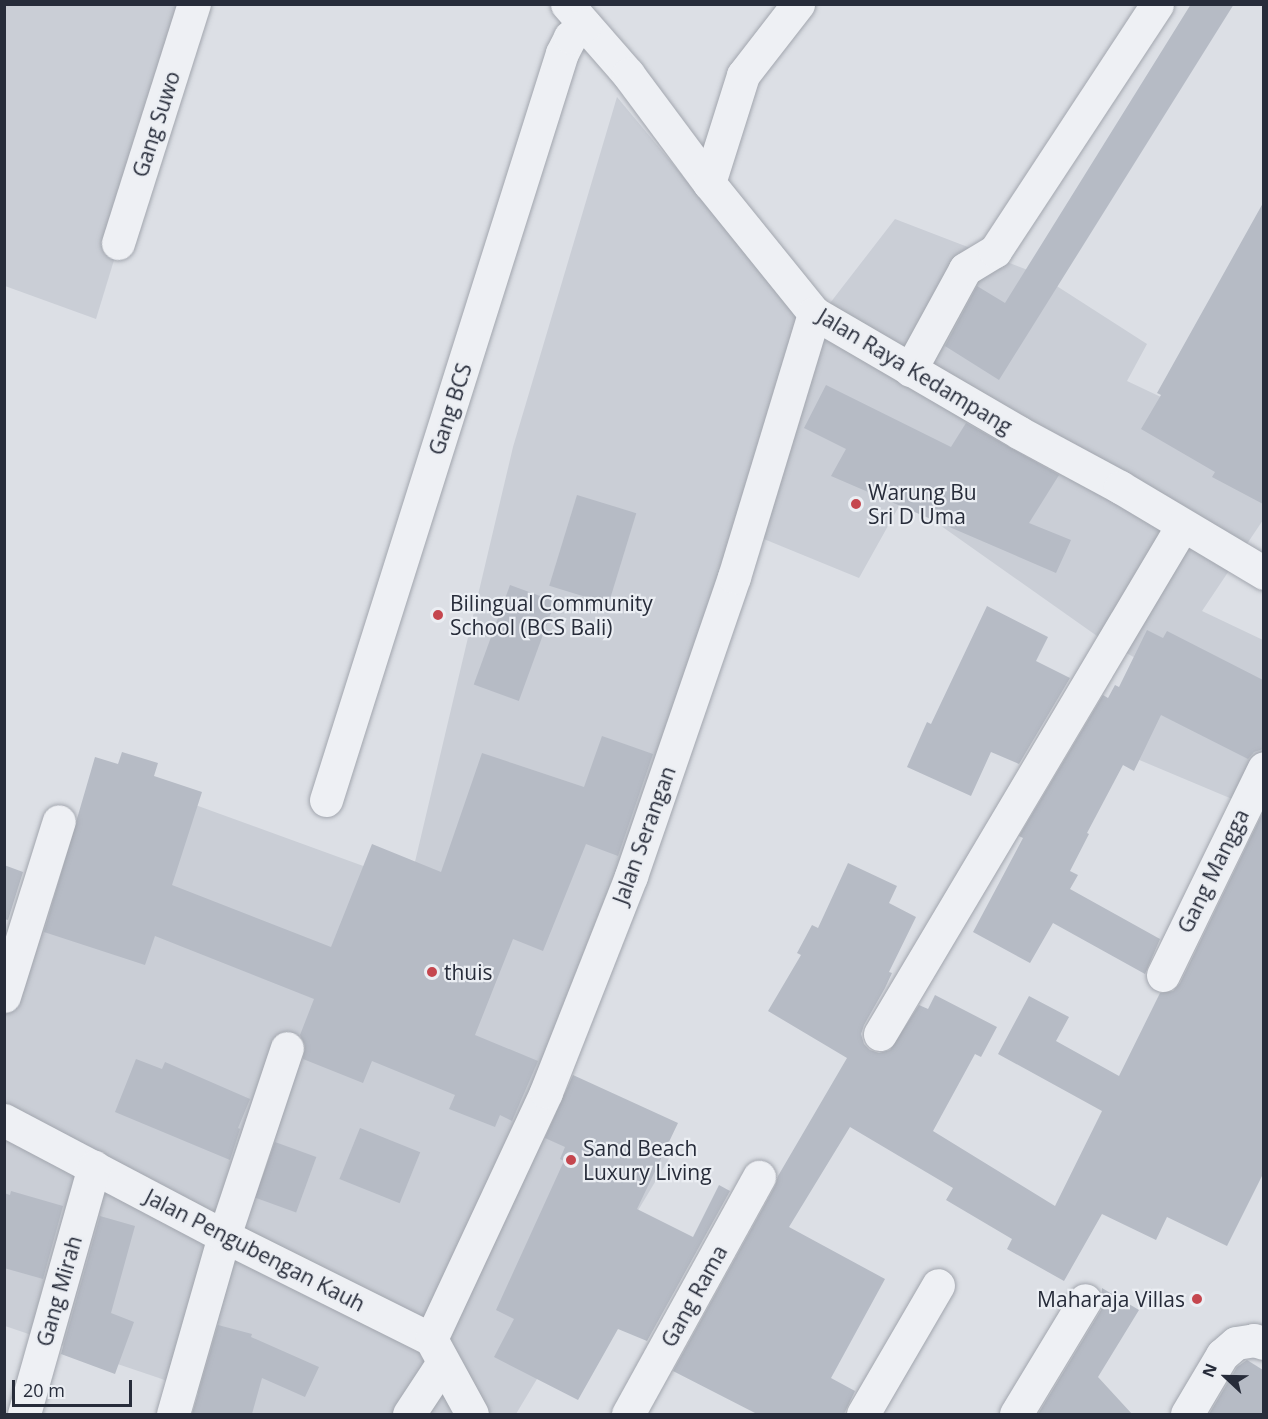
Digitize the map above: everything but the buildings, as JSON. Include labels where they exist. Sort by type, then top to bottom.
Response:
[{"type":"street","name":"Gang Suwo","points":[[118,243],[194,4]]},
{"type":"street","points":[[709,183],[744,75],[798,4]]},
{"type":"street","points":[[910,370],[965,269],[996,251],[1157,4]]},
{"type":"street","name":"Jalan Raya Kedampang","points":[[576,15],[628,74],[709,183],[814,313],[910,370],[1120,487],[1263,573]]},
{"type":"street","name":"Gang BCS","points":[[326,800],[562,53],[570,37],[576,15]]},
{"type":"street","name":"Jalan Serangan","points":[[409,1414],[546,1092],[631,876],[734,577],[814,313]]},
{"type":"street","points":[[880,1034],[1182,526]]},
{"type":"street","name":"Gang Mangga","points":[[1163,975],[1263,768]]},
{"type":"street","points":[[4,996],[59,821]]},
{"type":"street","points":[[173,1414],[224,1236],[287,1048]]},
{"type":"street","name":"Jalan Pengubengan Kauh","points":[[4,1120],[224,1236],[436,1352]]},
{"type":"street","name":"Gang Mirah","points":[[24,1414],[94,1167]]},
{"type":"street","name":"Gang Rama","points":[[628,1414],[759,1177]]},
{"type":"street","points":[[863,1414],[938,1285]]},
{"type":"street","points":[[1017,1414],[1085,1300]]},
{"type":"street","points":[[1187,1414],[1222,1355],[1236,1343],[1254,1340],[1263,1343]]},
{"type":"street","points":[[436,1352],[472,1414]]},
{"type":"shaded area","points":[[4,5],[192,5],[96,319],[5,286]]},
{"type":"shaded area","points":[[617,97],[810,329],[895,219],[1038,274],[1147,344],[1127,381],[1214,422],[1245,383],[1263,398],[1263,520],[1202,611],[1263,640],[1263,812],[1137,759],[1177,682],[1097,636],[903,499],[859,578],[742,530],[540,1080],[673,1152],[516,1414],[255,1414],[159,1378],[5,1326],[4,1011],[99,770],[410,883],[513,447]]},
{"type":"place","name":"Warung Bu Sri D Uma","points":[[856,504]]},
{"type":"place","name":"Bilingual Community School (BCS Bali)","points":[[438,615]]},
{"type":"place","name":"thuis","points":[[432,972]]},
{"type":"place","name":"Sand Beach Luxury Living","points":[[571,1160]]},
{"type":"place","name":"Maharaja Villas","points":[[1197,1299]]}]
